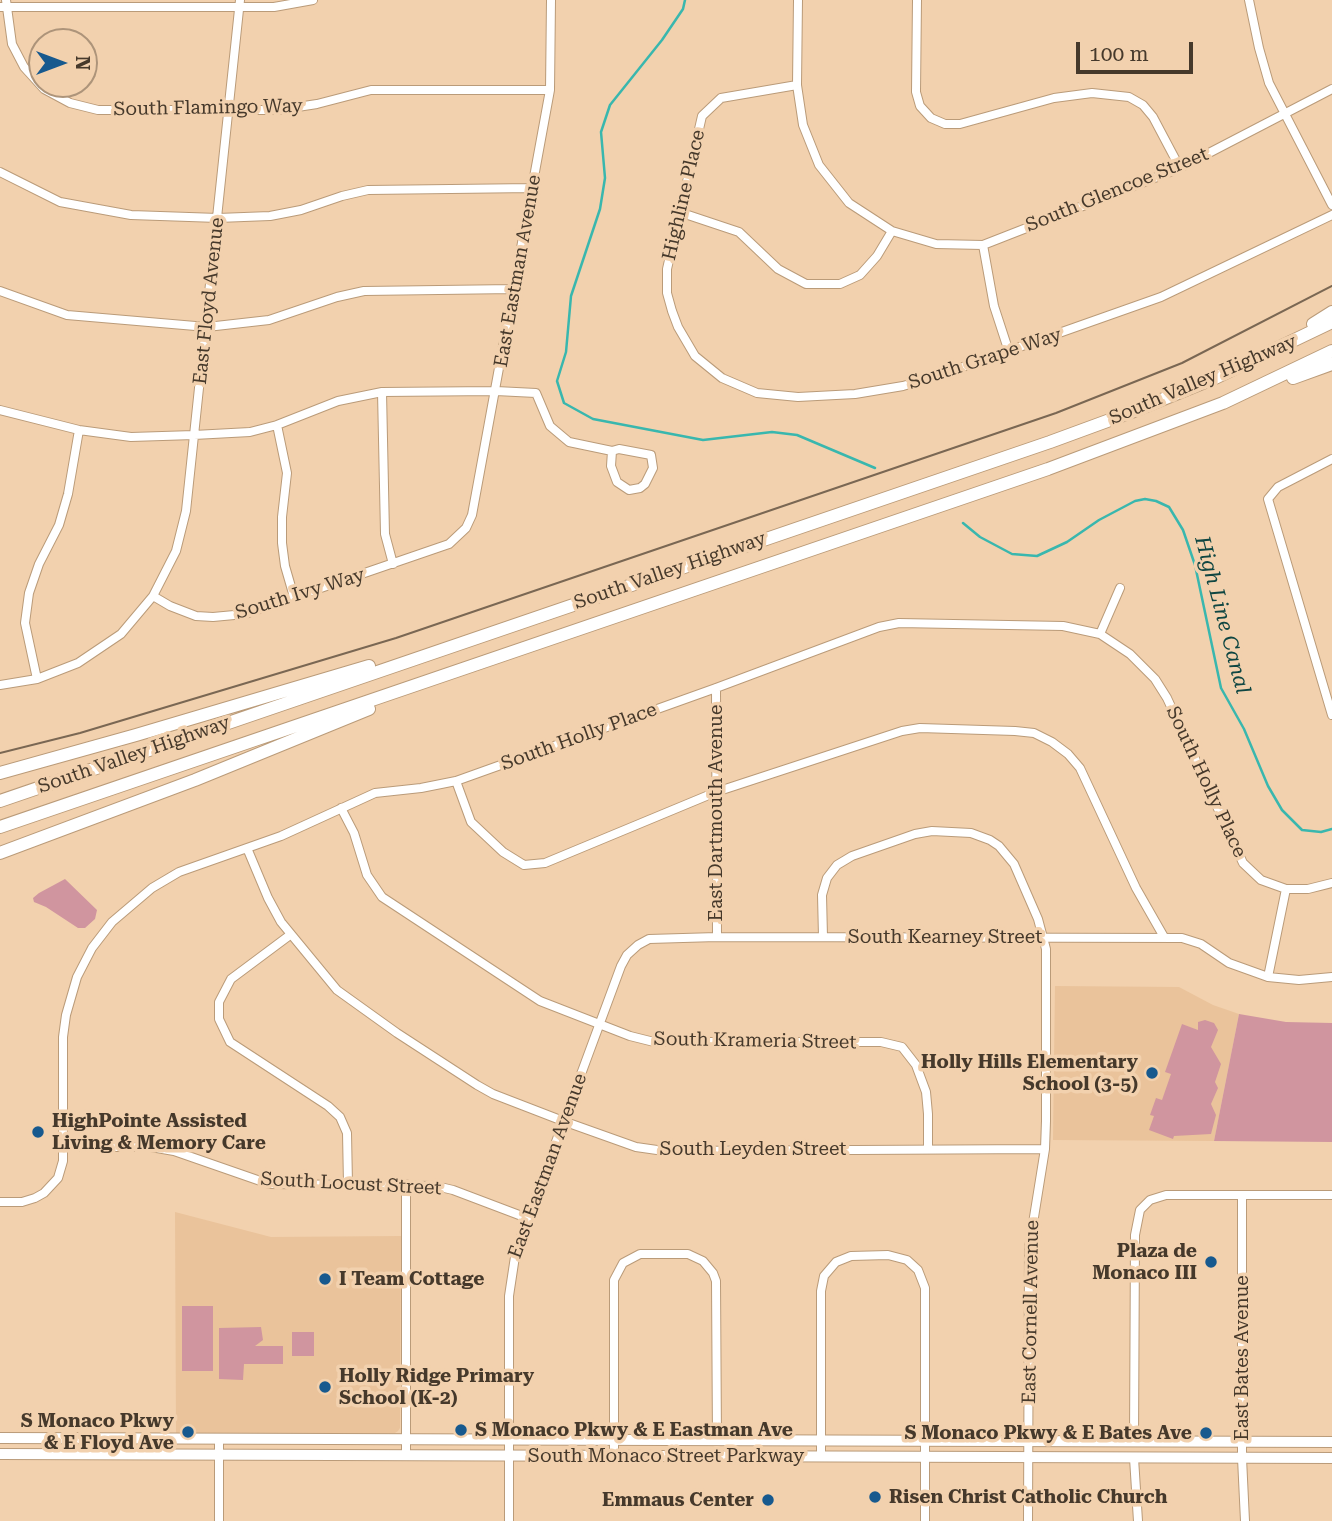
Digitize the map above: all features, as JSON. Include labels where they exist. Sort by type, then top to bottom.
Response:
[{"type":"highway","points":[[1244,366],[1332,312]]},
{"type":"highway","name":"South Valley Highway","points":[[0,801],[1050,442],[1244,366],[1332,322]]},
{"type":"highway","name":"South Valley Highway","points":[[0,827],[1048,469],[1223,403],[1332,351]]},
{"type":"highway","points":[[1223,403],[1332,364]]},
{"type":"highway","points":[[0,773],[537,617]]},
{"type":"highway","points":[[0,853],[233,765],[433,679]]},
{"type":"main road","name":"South Monaco Street Parkway","points":[[0,1438],[1332,1442]]},
{"type":"main road","name":"South Monaco Street Parkway","points":[[0,1454],[1332,1458]]},
{"type":"street","points":[[4,5],[240,4],[274,8],[313,0]]},
{"type":"street","name":"East Eastman Avenue","points":[[459,536],[472,515],[551,90],[551,0]]},
{"type":"street","points":[[679,212],[739,232],[778,269],[806,284],[840,284],[860,275],[877,256],[892,231],[849,203],[819,165],[803,124],[796,85],[798,0]]},
{"type":"street","points":[[917,0],[916,92],[920,106],[931,118],[945,124],[960,124],[1054,98],[1092,93],[1129,97],[1143,105],[1153,117],[1180,168]]},
{"type":"street","points":[[1249,0],[1263,65],[1284,114],[1332,205]]},
{"type":"street","name":"East Floyd Avenue","points":[[153,596],[176,551],[186,511],[240,4]]},
{"type":"street","name":"South Flamingo Way","points":[[4,5],[12,44],[24,67],[44,89],[70,103],[98,110],[296,108],[371,90],[551,90]]},
{"type":"street","name":"Highline Place","points":[[667,293],[667,269],[702,116],[720,99],[796,85]]},
{"type":"street","name":"South Glencoe Street","points":[[892,231],[936,244],[983,245],[1180,168],[1332,89]]},
{"type":"street","points":[[0,172],[61,202],[131,215],[218,218],[286,214],[342,196],[383,189],[533,188]]},
{"type":"street","name":"South Grape Way","points":[[667,293],[678,327],[695,356],[734,385],[770,395],[831,396],[886,390],[1009,352],[1161,296],[1332,215]]},
{"type":"street","points":[[983,245],[994,306],[1009,352]]},
{"type":"street","points":[[0,291],[67,315],[206,327],[269,320],[337,297],[364,291],[514,289]]},
{"type":"street","points":[[382,392],[385,534],[393,564]]},
{"type":"street","points":[[0,410],[79,430],[131,437],[237,433],[277,425],[329,403],[382,392],[536,393],[550,426],[560,437],[580,446],[651,455],[653,468],[646,484],[640,488],[629,489],[617,482],[611,466],[612,452]]},
{"type":"street","points":[[277,425],[287,473],[282,517],[284,554],[294,597]]},
{"type":"street","points":[[37,679],[25,623],[29,593],[39,564],[59,525],[68,494],[79,430]]},
{"type":"street","points":[[1332,459],[1278,487],[1268,499],[1332,716]]},
{"type":"street","name":"South Ivy Way","points":[[153,596],[184,612],[213,617],[245,614],[449,544],[459,536]]},
{"type":"street","points":[[1100,634],[1120,589]]},
{"type":"street","points":[[0,685],[37,679],[79,663],[121,635],[153,596]]},
{"type":"street","name":"South Holly Place","points":[[63,1147],[63,1046],[65,1024],[77,977],[92,948],[124,910],[152,888],[179,872],[281,836],[374,793],[421,788],[456,780],[716,688],[879,626],[900,623],[1063,626],[1100,634],[1130,654],[1155,679],[1167,698],[1243,863],[1261,880],[1286,889]]},
{"type":"street","name":"East Dartmouth Avenue","points":[[716,688],[717,937]]},
{"type":"street","points":[[456,780],[471,822],[503,852],[524,865],[545,863],[716,792],[902,731],[920,728],[1034,733],[1068,754],[1080,768],[1136,888],[1164,937]]},
{"type":"street","name":"South Krameria Street","points":[[341,808],[354,832],[367,875],[382,897],[540,1001],[630,1036],[654,1042],[896,1044],[913,1059],[926,1092],[928,1149]]},
{"type":"street","points":[[823,937],[822,895],[827,878],[837,865],[852,856],[915,834],[932,831],[981,835],[999,846],[1014,864],[1045,937]]},
{"type":"street","name":"South Leyden Street","points":[[247,848],[268,898],[290,935],[337,990],[397,1033],[493,1094],[563,1121],[636,1147],[664,1151],[1045,1149]]},
{"type":"street","points":[[1268,977],[1286,889],[1308,889],[1332,883]]},
{"type":"street","points":[[290,935],[230,979],[219,1002],[219,1019],[230,1042],[340,1117],[347,1133],[348,1184]]},
{"type":"street","name":"East Cornell Avenue","points":[[1028,1521],[1029,1248],[1045,1149],[1045,937]]},
{"type":"street","name":"South Kearney Street","points":[[599,1024],[621,966],[638,945],[649,939],[1164,937],[1189,939],[1229,963],[1268,977],[1299,980],[1332,977]]},
{"type":"street","name":"East Eastman Avenue","points":[[509,1521],[510,1280],[516,1250],[527,1218],[599,1024]]},
{"type":"street","points":[[0,1202],[26,1201],[44,1193],[59,1174],[63,1147]]},
{"type":"street","name":"South Locust Street","points":[[63,1147],[151,1147],[184,1154],[269,1184],[436,1186],[527,1218]]},
{"type":"street","points":[[406,1184],[406,1456]]},
{"type":"street","points":[[1134,1441],[1135,1235],[1137,1217],[1145,1205],[1155,1197],[1166,1195],[1332,1195]]},
{"type":"street","name":"East Bates Avenue","points":[[1242,1195],[1242,1458],[1245,1521]]},
{"type":"street","points":[[614,1456],[614,1280],[617,1271],[629,1258],[640,1254],[686,1253],[696,1256],[708,1265],[716,1281],[717,1441]]},
{"type":"street","points":[[821,1457],[822,1282],[831,1266],[851,1255],[888,1255],[907,1260],[918,1270],[924,1283],[925,1521]]},
{"type":"street","points":[[219,1439],[219,1521]]},
{"type":"street","points":[[1134,1458],[1138,1521]]},
{"type":"shaded area","points":[[65,879],[97,910],[95,919],[85,928],[78,928],[34,902],[33,898],[39,893]]},
{"type":"shaded area","points":[[1055,986],[1179,987],[1213,1005],[1239,1014],[1214,1141],[1053,1140]]},
{"type":"shaded area","points":[[1239,1014],[1286,1022],[1332,1023],[1332,1142],[1214,1141]]},
{"type":"shaded area","points":[[1205,1020],[1214,1023],[1218,1030],[1211,1047],[1221,1064],[1215,1082],[1218,1088],[1211,1104],[1216,1115],[1211,1134],[1174,1136],[1173,1139],[1149,1130],[1154,1116],[1150,1115],[1156,1098],[1162,1100],[1171,1074],[1165,1072],[1182,1024],[1198,1030],[1198,1022]]},
{"type":"shaded area","points":[[175,1212],[271,1237],[401,1236],[398,1431],[176,1433]]},
{"type":"shaded area","points":[[182,1306],[213,1306],[213,1371],[182,1371]]},
{"type":"shaded area","points":[[261,1327],[263,1340],[255,1346],[283,1346],[283,1364],[244,1364],[243,1380],[219,1379],[219,1328]]},
{"type":"shaded area","points":[[292,1332],[314,1332],[314,1356],[292,1356]]},
{"type":"waterway","name":"High Line Canal","points":[[685,0],[683,9],[662,40],[610,105],[601,132],[605,178],[600,209],[571,296],[566,352],[557,381],[564,403],[593,419],[703,440],[772,432],[797,435],[875,468]]},
{"type":"waterway","name":"High Line Canal","points":[[963,523],[980,537],[1012,554],[1037,556],[1067,542],[1099,520],[1135,501],[1145,499],[1169,507],[1183,530],[1195,565],[1221,688],[1244,729],[1268,786],[1282,810],[1302,830],[1321,832],[1332,829]]},
{"type":"tram line","points":[[0,753],[80,733],[396,638],[1056,413],[1182,363],[1332,286]]},
{"type":"place","name":"Holly Hills Elementary School (3-5)","points":[[1152,1073]]},
{"type":"place","name":"HighPointe Assisted Living & Memory Care","points":[[38,1132]]},
{"type":"place","name":"Plaza de Monaco III","points":[[1211,1262]]},
{"type":"place","name":"I Team Cottage","points":[[325,1279]]},
{"type":"place","name":"Holly Ridge Primary School (K-2)","points":[[325,1387]]},
{"type":"place","name":"S Monaco Pkwy & E Eastman Ave","points":[[461,1430]]},
{"type":"place","name":"S Monaco Pkwy & E Floyd Ave","points":[[188,1432]]},
{"type":"place","name":"S Monaco Pkwy & E Bates Ave","points":[[1206,1433]]},
{"type":"place","name":"Risen Christ Catholic Church","points":[[875,1497]]},
{"type":"place","name":"Emmaus Center","points":[[768,1500]]}]
